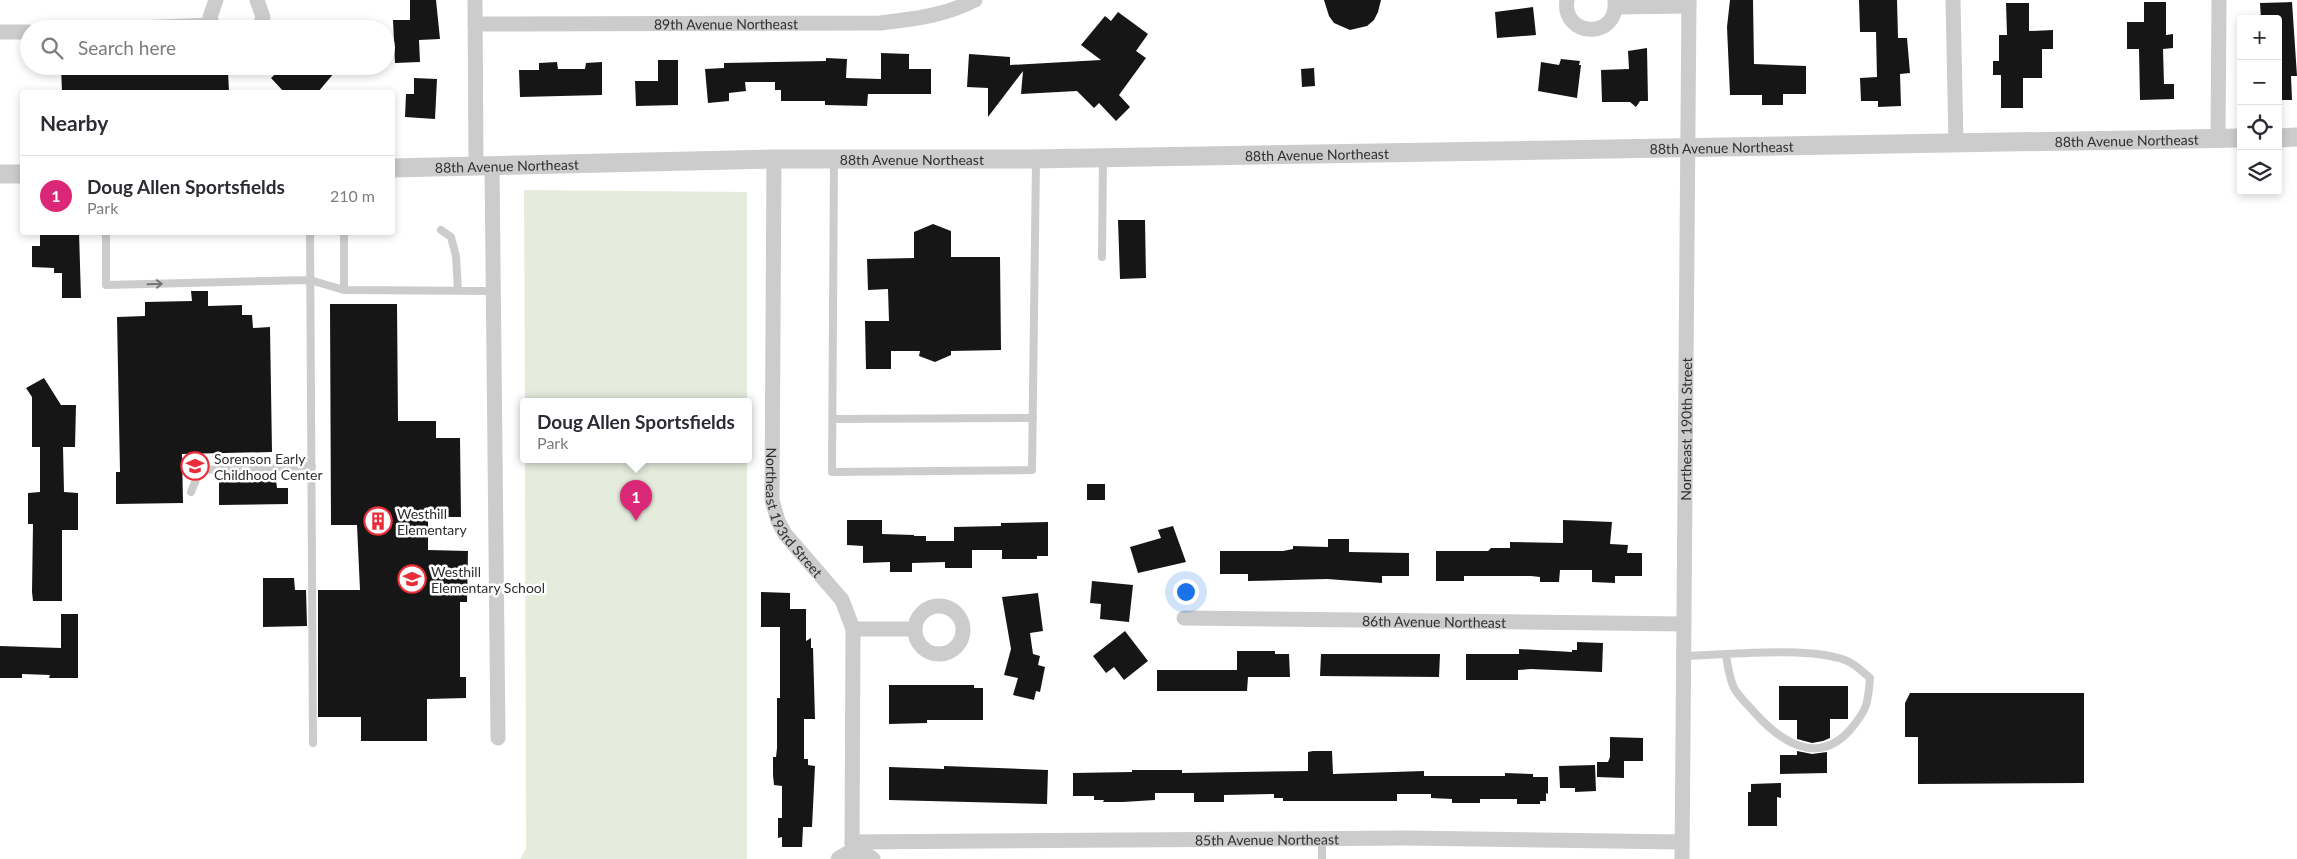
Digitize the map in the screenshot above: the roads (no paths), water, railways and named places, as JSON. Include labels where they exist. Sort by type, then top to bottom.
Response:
[{"type":"street","points":[[212,20],[211,9],[216,0]]},
{"type":"street","points":[[257,0],[263,17],[262,20]]},
{"type":"street","points":[[475,0],[493,292],[498,738]]},
{"type":"street","name":"89th Avenue Northeast","points":[[475,24],[880,23],[920,18],[958,9],[975,0]]},
{"type":"street","points":[[1567,0],[1568,14],[1572,21],[1586,29],[1595,30],[1609,22],[1615,3],[1689,3]]},
{"type":"street","points":[[1953,0],[1956,143]]},
{"type":"street","points":[[2218,138],[2219,0]]},
{"type":"street","name":"Northeast 190th Street","points":[[1682,859],[1690,146],[1689,3]]},
{"type":"street","points":[[0,32],[20,32]]},
{"type":"street","points":[[2282,138],[2297,137]]},
{"type":"street","name":"88th Avenue Northeast","points":[[395,168],[774,159],[1036,158],[2237,138]]},
{"type":"street","name":"Northeast 193rd Street","points":[[774,159],[772,500],[778,521],[785,534],[842,600],[853,629],[852,846]]},
{"type":"street","points":[[0,174],[20,174]]},
{"type":"street","name":"86th Avenue Northeast","points":[[1184,618],[1684,624]]},
{"type":"street","points":[[853,629],[915,629]]},
{"type":"street","name":"85th Avenue Northeast","points":[[852,846],[1322,838],[1682,842]]},
{"type":"street","points":[[838,859],[852,846],[873,859]]},
{"type":"lane","points":[[1102,257],[1103,157]]},
{"type":"lane","points":[[834,159],[832,472],[1032,470],[1036,158]]},
{"type":"lane","points":[[441,230],[451,238],[456,256],[458,291]]},
{"type":"lane","points":[[106,235],[106,285],[310,280],[344,290],[493,292]]},
{"type":"lane","points":[[310,235],[313,743]]},
{"type":"lane","points":[[344,235],[344,290]]},
{"type":"lane","points":[[833,419],[1033,418]]},
{"type":"lane","points":[[191,492],[200,470],[312,466]]},
{"type":"lane","points":[[1684,656],[1809,653],[1847,660],[1870,678],[1864,712],[1834,745],[1817,749],[1795,746],[1771,731],[1735,690],[1728,675],[1726,655]]},
{"type":"lane","points":[[1322,838],[1322,859]]},
{"type":"place","name":"Sorenson Early Childhood Center","points":[[195,466]]},
{"type":"place","name":"Westhill Elementary","points":[[378,521]]},
{"type":"place","name":"Doug Allen Sportsfields","points":[[636,521]]},
{"type":"place","name":"Westhill Elementary School","points":[[412,579]]}]
